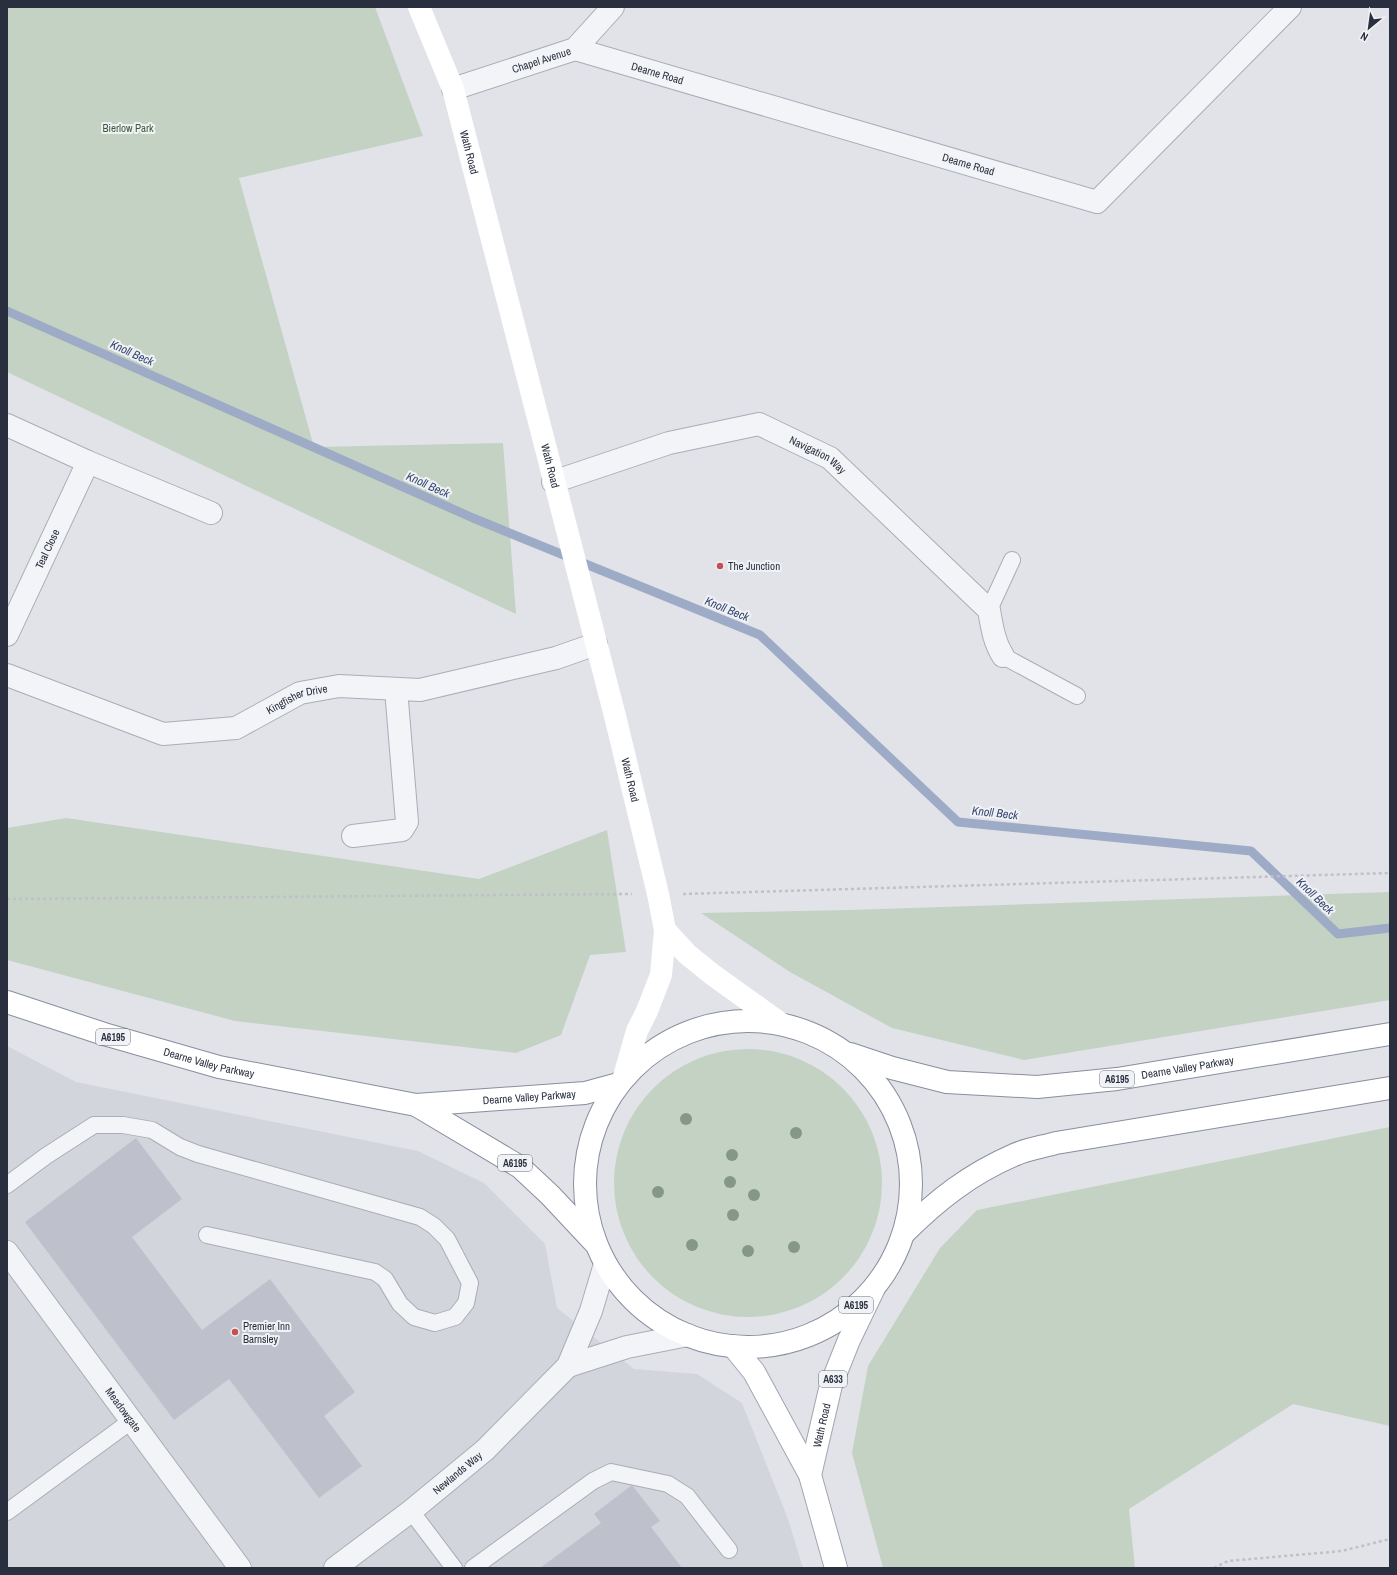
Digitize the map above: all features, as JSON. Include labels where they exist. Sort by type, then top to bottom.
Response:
[{"type":"main road","name":"Wath Road","points":[[419,7],[453,89],[553,482],[596,644],[658,894],[665,930],[661,975],[647,1011],[637,1031],[621,1080]]},
{"type":"main road","points":[[665,930],[687,954],[780,1024]]},
{"type":"main road","name":"Dearne Valley Parkway","points":[[7,1002],[104,1034],[219,1067],[416,1105],[585,1093],[621,1080]]},
{"type":"main road","name":"A6195","points":[[737,1021],[780,1024],[814,1034],[845,1052],[874,1080],[896,1114],[908,1153],[911,1193],[904,1233],[891,1262],[874,1288],[845,1315],[810,1334],[772,1345],[733,1346],[688,1335],[655,1318],[627,1293],[605,1264],[596,1244],[587,1212],[584,1178],[588,1151],[600,1113],[621,1080],[656,1048],[695,1029],[737,1021]]},
{"type":"main road","name":"Dearne Valley Parkway","points":[[845,1052],[892,1068],[947,1082],[1037,1087],[1117,1079],[1390,1034]]},
{"type":"main road","name":"A6195","points":[[904,1233],[929,1208],[969,1178],[1015,1154],[1056,1143],[1390,1088]]},
{"type":"main road","name":"Dearne Valley Parkway","points":[[416,1105],[520,1167],[550,1195],[596,1244]]},
{"type":"main road","name":"Wath Road","points":[[810,1475],[831,1385],[849,1340],[874,1288]]},
{"type":"main road","name":"Wath Road","points":[[733,1346],[754,1372],[810,1475],[836,1568]]},
{"type":"street","name":"Chapel Avenue","points":[[453,89],[575,49],[613,7]]},
{"type":"street","name":"Dearne Road","points":[[575,49],[1097,202],[1290,7]]},
{"type":"street","name":"Navigation Way","points":[[553,482],[669,443],[759,424],[830,458],[989,610]]},
{"type":"street","points":[[7,425],[88,462],[211,513]]},
{"type":"street","name":"Teal Close","points":[[7,635],[88,462]]},
{"type":"street","points":[[989,610],[997,647],[1003,656]]},
{"type":"street","name":"Kingfisher Drive","points":[[7,674],[163,734],[236,728],[300,693],[339,686],[420,690],[556,658],[596,644]]},
{"type":"street","points":[[353,836],[402,830],[407,822],[396,689]]},
{"type":"street","name":"Meadowgate","points":[[7,1252],[240,1568]]},
{"type":"street","points":[[568,1366],[591,1311],[605,1264]]},
{"type":"street","points":[[568,1366],[627,1347],[688,1335]]},
{"type":"street","name":"Newlands Way","points":[[335,1568],[411,1511],[485,1450],[568,1366]]},
{"type":"lane","points":[[989,610],[1012,560]]},
{"type":"lane","points":[[1003,656],[1077,696]]},
{"type":"lane","points":[[7,1185],[46,1156],[94,1125],[123,1125],[152,1130],[180,1147],[198,1154],[420,1217],[434,1226],[447,1240],[470,1283],[466,1303],[455,1317],[435,1323],[414,1317],[400,1304],[385,1279],[375,1272],[208,1235]]},
{"type":"lane","points":[[7,1512],[131,1421]]},
{"type":"lane","points":[[473,1568],[592,1481],[611,1472],[668,1484],[687,1496],[729,1550]]},
{"type":"lane","points":[[411,1511],[454,1568]]},
{"type":"path","points":[[1253,877],[1390,873]]},
{"type":"path","points":[[1214,1568],[1228,1561],[1342,1551],[1390,1539]]},
{"type":"shaded area","points":[[7,1046],[76,1082],[418,1151],[484,1183],[545,1244],[557,1308],[634,1369],[697,1374],[742,1403],[788,1519],[803,1568],[7,1568]]},
{"type":"green space","name":"Bierlow Park","points":[[7,7],[375,7],[423,136],[239,178],[314,447],[503,443],[516,614],[7,372]]},
{"type":"green space","points":[[66,818],[479,879],[607,830],[626,952],[590,955],[561,1035],[516,1053],[235,1021],[7,960],[7,828]]},
{"type":"green space","points":[[1390,892],[1390,1000],[1024,1060],[892,1028],[790,972],[701,913],[850,910]]},
{"type":"green space","points":[[748,1049],[774,1052],[799,1059],[833,1079],[843,1088],[852,1098],[872,1132],[879,1157],[882,1183],[879,1209],[872,1234],[852,1268],[843,1278],[833,1287],[799,1307],[774,1314],[748,1317],[722,1314],[697,1307],[663,1287],[653,1278],[644,1268],[624,1234],[617,1209],[614,1183],[617,1157],[624,1132],[644,1098],[653,1088],[663,1079],[697,1059],[722,1052]]},
{"type":"green space","points":[[1390,1127],[1390,1426],[1293,1404],[1129,1509],[1135,1568],[883,1568],[852,1453],[868,1366],[940,1248],[977,1210]]},
{"type":"building","points":[[136,1138],[182,1199],[132,1237],[202,1330],[270,1279],[355,1392],[324,1416],[362,1466],[319,1498],[229,1379],[174,1420],[25,1222]]},
{"type":"building","points":[[632,1485],[660,1521],[651,1527],[682,1568],[540,1568],[601,1523],[594,1514]]},
{"type":"waterway","name":"Knoll Beck","points":[[7,311],[473,518],[760,635],[958,822],[1251,851],[1338,934],[1390,928]]},
{"type":"place","name":"The Junction","points":[[720,566]]},
{"type":"place","name":"Premier Inn Barnsley","points":[[235,1332]]}]
